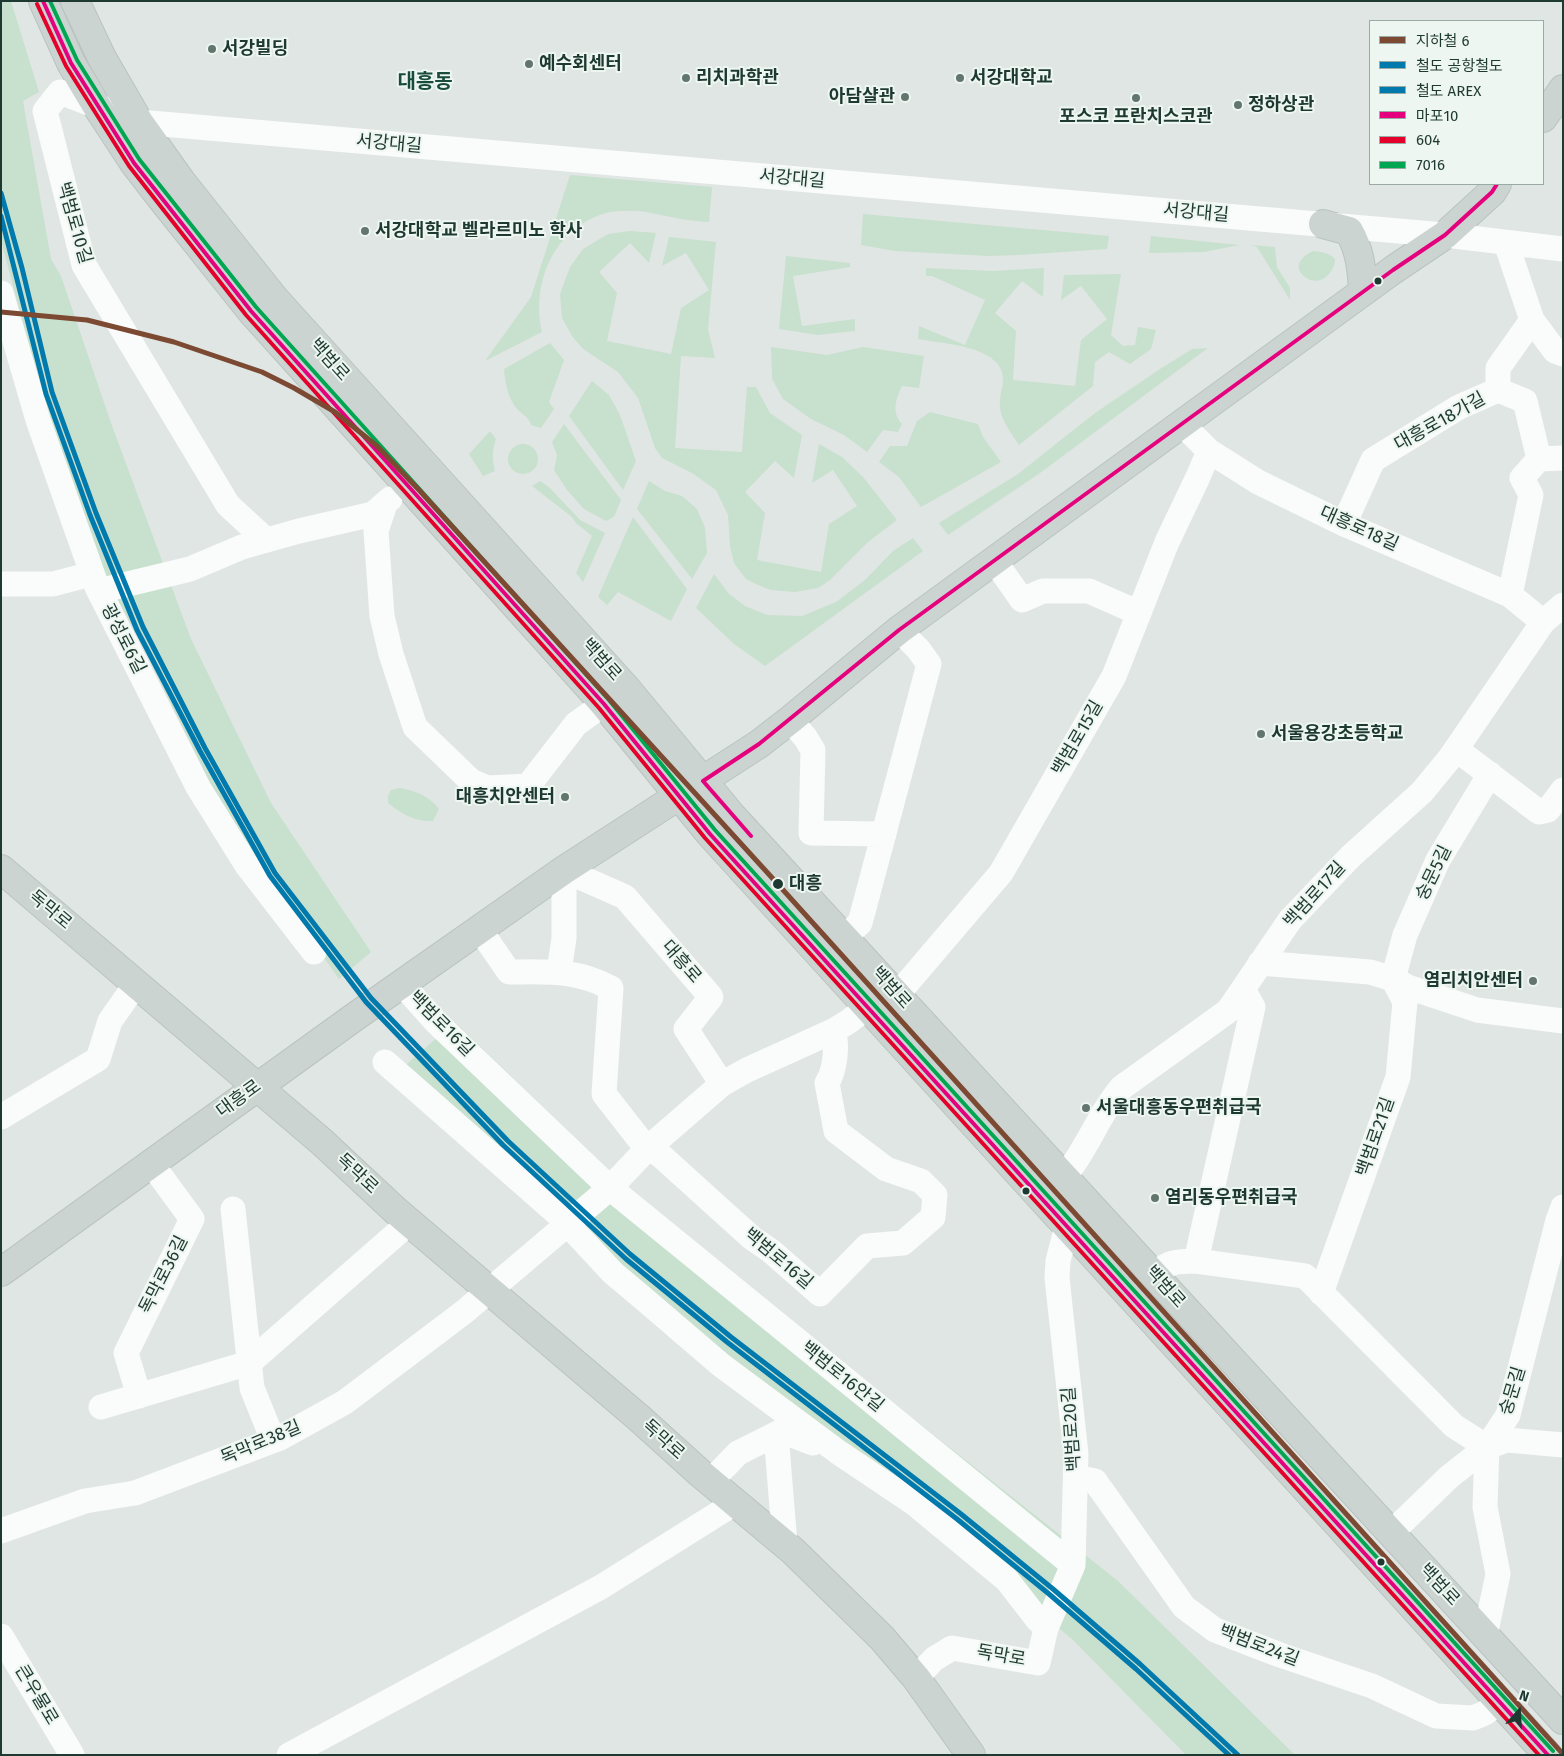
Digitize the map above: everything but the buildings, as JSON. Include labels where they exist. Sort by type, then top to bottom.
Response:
[{"type":"main road","name":"백범로","points":[[43,1],[71,63],[134,163],[251,311],[604,704],[710,834],[1548,1755]]},
{"type":"main road","name":"백범로","points":[[75,1],[102,58],[139,122],[181,181],[274,298],[345,378],[428,466],[626,688],[703,781],[763,849],[1563,1720]]},
{"type":"main road","points":[[1544,117],[1563,89]]},
{"type":"main road","name":"대흥로","points":[[1,1272],[257,1087],[564,870],[759,744],[899,630],[1363,292],[1445,235],[1497,185]]},
{"type":"main road","points":[[1323,224],[1349,231],[1357,244],[1362,269],[1363,292]]},
{"type":"main road","points":[[741,867],[763,849]]},
{"type":"main road","name":"독막로","points":[[1,869],[322,1142],[410,1222],[640,1418],[710,1482],[785,1544],[882,1638],[916,1678],[971,1755]]},
{"type":"street","name":"백범로10길","points":[[139,122],[60,92],[45,111],[84,265],[228,505],[266,540]]},
{"type":"street","name":"서강대길","points":[[139,122],[1323,224],[1445,235],[1563,249]]},
{"type":"street","points":[[1506,243],[1532,320],[1555,351],[1563,354]]},
{"type":"street","name":"광성로6길","points":[[1,293],[38,420],[95,582],[198,787],[246,864],[314,952]]},
{"type":"street","name":"대흥로18가길","points":[[1344,524],[1373,460],[1459,407],[1498,390],[1498,368],[1532,320]]},
{"type":"street","points":[[1498,390],[1525,401],[1551,458],[1522,478],[1531,495],[1510,595]]},
{"type":"street","name":"대흥로18길","points":[[1182,424],[1208,451],[1258,482],[1344,524],[1510,595],[1543,622]]},
{"type":"street","name":"백범로15길","points":[[897,995],[1001,873],[1114,676],[1167,542],[1198,477],[1208,451]]},
{"type":"street","points":[[1,584],[95,582],[190,569],[242,547],[299,530],[373,514],[428,466]]},
{"type":"street","name":"백범로","points":[[385,504],[376,531],[382,616],[391,654],[415,727],[471,781],[487,788],[528,786],[576,724],[626,688]]},
{"type":"street","points":[[994,560],[1022,600],[1043,591],[1089,591],[1139,613]]},
{"type":"street","name":"백범로17길","points":[[1064,1177],[1074,1165],[1108,1104],[1121,1088],[1228,1011],[1290,920],[1350,857],[1422,792],[1456,749],[1543,622],[1563,605]]},
{"type":"street","points":[[844,937],[860,922],[929,664],[918,649],[899,630]]},
{"type":"street","points":[[790,720],[805,737],[813,750],[811,833],[884,834]]},
{"type":"street","points":[[1456,749],[1539,812],[1548,810],[1563,790]]},
{"type":"street","name":"숭문5길","points":[[1393,978],[1405,935],[1438,860],[1490,774]]},
{"type":"street","points":[[559,972],[564,938],[564,870]]},
{"type":"street","name":"대흥로","points":[[564,870],[625,897],[711,997],[686,1029],[722,1084]]},
{"type":"street","points":[[480,930],[509,972],[559,972],[595,979],[611,988],[604,1094],[647,1149]]},
{"type":"street","points":[[1260,963],[1370,972],[1393,978],[1408,987],[1477,1010],[1563,1021]]},
{"type":"street","name":"백범로21길","points":[[1321,1293],[1398,1077],[1405,1002],[1393,978]]},
{"type":"street","points":[[1,1117],[98,1059],[110,1021],[136,984]]},
{"type":"street","name":"백범로16길","points":[[402,984],[436,1022],[610,1188]]},
{"type":"street","points":[[1196,1261],[1254,1007],[1243,989]]},
{"type":"street","points":[[489,1290],[610,1188],[647,1149],[722,1084],[747,1070],[834,1031],[868,1007]]},
{"type":"street","name":"백범로16길","points":[[647,1149],[659,1154],[752,1238],[771,1251],[820,1294],[867,1246],[903,1243],[934,1217],[935,1196],[921,1181],[886,1169],[836,1131],[827,1083],[832,1076],[836,1038],[834,1031]]},
{"type":"street","points":[[385,1062],[567,1224],[613,1273],[721,1365],[838,1452],[914,1503],[1007,1580],[1046,1628]]},
{"type":"street","name":"독막로36길","points":[[139,1396],[126,1353],[192,1219],[151,1163]]},
{"type":"street","name":"백범로16안길","points":[[610,1188],[1073,1566]]},
{"type":"street","name":"숭문길","points":[[1391,1533],[1449,1477],[1487,1447],[1508,1415],[1563,1207]]},
{"type":"street","points":[[232,1209],[252,1388],[273,1440]]},
{"type":"street","points":[[101,1406],[249,1363],[410,1222]]},
{"type":"street","name":"백범로20길","points":[[1038,1663],[1046,1628],[1073,1566],[1076,1454],[1057,1278],[1058,1261],[1067,1226]]},
{"type":"street","points":[[1153,1274],[1169,1263],[1196,1261],[1305,1276],[1454,1426],[1487,1447]]},
{"type":"street","name":"독막로38길","points":[[1,1531],[86,1501],[135,1493],[273,1440],[344,1402],[464,1312],[489,1290]]},
{"type":"street","points":[[710,1482],[738,1453],[782,1431],[838,1452]]},
{"type":"street","points":[[776,1434],[785,1544]]},
{"type":"street","points":[[1487,1447],[1508,1440],[1563,1445]]},
{"type":"street","points":[[1486,1636],[1498,1574],[1485,1507],[1487,1447]]},
{"type":"street","name":"백범로24길","points":[[1076,1477],[1095,1480],[1184,1607],[1215,1630],[1280,1655],[1372,1686],[1436,1716],[1473,1718],[1485,1713],[1500,1701]]},
{"type":"street","points":[[289,1755],[601,1587],[735,1503]]},
{"type":"street","name":"큰우물로","points":[[1,1636],[72,1755]]},
{"type":"street","name":"독막로","points":[[916,1678],[934,1659],[952,1648],[1038,1663]]},
{"type":"green space","points":[[1,1],[11,1],[39,92],[23,101],[51,259],[61,276],[111,423],[191,639],[271,803],[371,952],[339,979],[229,822],[149,659],[101,568],[42,397],[1,240]]},
{"type":"green space","points":[[570,175],[712,187],[709,222],[685,220],[634,211],[609,212],[588,220],[560,244],[550,259],[540,294],[539,313],[542,332],[485,361],[531,297]]},
{"type":"green space","points":[[863,214],[1109,236],[1107,249],[988,256],[895,251],[861,245]]},
{"type":"green space","points":[[630,231],[656,233],[649,263],[630,243],[599,272],[617,293],[607,341],[671,354],[681,308],[709,290],[686,253],[662,266],[669,237],[716,242],[708,329],[715,358],[681,356],[675,448],[742,452],[747,387],[756,387],[770,413],[802,435],[794,478],[775,461],[745,492],[765,513],[757,560],[821,572],[829,524],[857,506],[833,470],[812,483],[819,444],[842,457],[863,477],[897,520],[868,542],[830,580],[818,588],[795,592],[771,590],[746,579],[734,563],[730,546],[728,515],[716,490],[692,473],[662,458],[655,448],[638,398],[618,372],[583,349],[572,336],[562,318],[560,294],[570,267],[583,249],[608,234]]},
{"type":"green space","points":[[1151,236],[1239,245],[1204,252],[1149,253]]},
{"type":"green space","points":[[1251,245],[1275,247],[1277,267],[1290,288],[1290,300],[1257,247]]},
{"type":"green space","points":[[1314,251],[1326,253],[1335,259],[1329,274],[1316,281],[1305,277],[1299,269],[1302,258]]},
{"type":"green space","points":[[786,256],[850,263],[850,267],[793,276],[802,326],[855,319],[855,331],[818,335],[779,329]]},
{"type":"green space","points":[[926,268],[992,271],[1044,268],[1043,297],[1022,281],[995,313],[1016,331],[1013,380],[1075,386],[1081,340],[1107,319],[1081,286],[1061,300],[1064,275],[1121,274],[1111,335],[1123,346],[1135,345],[1138,327],[1156,330],[1151,349],[1130,364],[1109,352],[1095,362],[1093,386],[1019,445],[1005,424],[1001,412],[1000,398],[1003,381],[1001,369],[994,360],[984,354],[957,345],[918,339],[919,326],[965,345],[985,300],[932,276],[926,276]]},
{"type":"green space","points":[[550,343],[564,360],[549,402],[554,409],[541,428],[531,425],[528,418],[515,406],[508,391],[504,369]]},
{"type":"green space","points":[[771,347],[827,355],[863,347],[924,356],[919,388],[902,386],[896,405],[897,415],[902,424],[898,432],[883,430],[867,452],[844,435],[811,419],[783,399],[772,379]]},
{"type":"green space","points":[[1208,348],[1040,473],[948,535],[939,523],[1018,474],[1095,413],[1160,369],[1192,349]]},
{"type":"green space","points":[[592,381],[609,395],[620,415],[636,461],[623,490],[569,416]]},
{"type":"green space","points":[[930,412],[978,424],[983,437],[1001,462],[921,507],[899,477],[879,462],[890,446],[907,446],[917,421]]},
{"type":"green space","points":[[564,424],[621,500],[614,517],[606,521],[584,509],[567,490],[554,470],[557,455],[552,442]]},
{"type":"green space","points":[[490,431],[496,439],[493,455],[495,471],[483,476],[469,454]]},
{"type":"green space","points":[[523,444],[529,445],[537,453],[537,465],[529,473],[523,474],[517,473],[509,465],[508,459],[509,453],[517,445]]},
{"type":"green space","points":[[540,481],[549,487],[580,520],[605,533],[583,582],[576,573],[592,536],[576,523],[572,517],[532,486]]},
{"type":"green space","points":[[649,481],[665,491],[682,496],[697,509],[705,528],[707,553],[692,579],[637,509]]},
{"type":"green space","points":[[633,517],[687,589],[671,621],[618,592],[607,605],[598,597]]},
{"type":"green space","points":[[913,538],[923,551],[765,666],[734,644],[696,608],[714,574],[729,594],[745,606],[767,615],[802,616],[836,602],[865,580],[893,551]]},
{"type":"green space","points":[[400,788],[422,795],[435,804],[439,809],[433,821],[420,820],[409,816],[398,811],[388,803],[388,796],[391,790]]},
{"type":"green space","points":[[455,1022],[654,1213],[1118,1581],[1295,1755],[1186,1755],[1072,1639],[619,1271],[399,1071]]},
{"type":"metro line","name":"6","points":[[1,312],[87,320],[174,342],[262,372],[335,412],[377,446],[775,881],[1563,1754]]},
{"type":"rail line","name":"공항철도","points":[[1,193],[22,268],[52,392],[96,513],[143,627],[205,748],[275,873],[371,998],[508,1141],[630,1254],[731,1337],[961,1514],[1053,1589],[1140,1664],[1238,1755]]},
{"type":"rail line","name":"AREX","points":[[1,216],[46,394],[90,515],[137,630],[200,751],[270,876],[366,1002],[503,1145],[626,1259],[727,1342],[957,1519],[1049,1594],[1136,1669],[1229,1755]]},
{"type":"transit line","name":"마포10","points":[[43,1],[71,63],[134,163],[251,311],[604,704],[710,834],[1548,1755]]},
{"type":"transit line","name":"7016","points":[[50,1],[77,60],[139,159],[256,307],[609,700],[715,830],[1553,1751]]},
{"type":"transit line","name":"604","points":[[37,4],[66,66],[129,166],[246,315],[599,708],[705,838],[1539,1755]]},
{"type":"transit line","name":"마포10","points":[[751,836],[703,781],[759,744],[899,630],[1393,270],[1445,235],[1492,192],[1496,185]]},
{"type":"place","name":"서강빌딩","points":[[212,49]]},
{"type":"place","name":"예수회센터","points":[[529,64]]},
{"type":"place","name":"리치과학관","points":[[686,78]]},
{"type":"place","name":"서강대학교","points":[[960,78]]},
{"type":"place","name":"아담샬관","points":[[905,97]]},
{"type":"place","name":"포스코 프란치스코관","points":[[1136,98]]},
{"type":"place","name":"정하상관","points":[[1238,105]]},
{"type":"place","name":"서강대학교 벨라르미노 학사","points":[[365,231]]},
{"type":"place","name":"서울용강초등학교","points":[[1261,734]]},
{"type":"place","name":"대흥치안센터","points":[[565,797]]},
{"type":"place","name":"대흥","points":[[778,884]]},
{"type":"place","name":"염리치안센터","points":[[1533,981]]},
{"type":"place","name":"서울대흥동우편취급국","points":[[1086,1108]]},
{"type":"place","name":"염리동우편취급국","points":[[1155,1198]]},
{"type":"district","name":"대흥동","points":[[425,82]]}]
